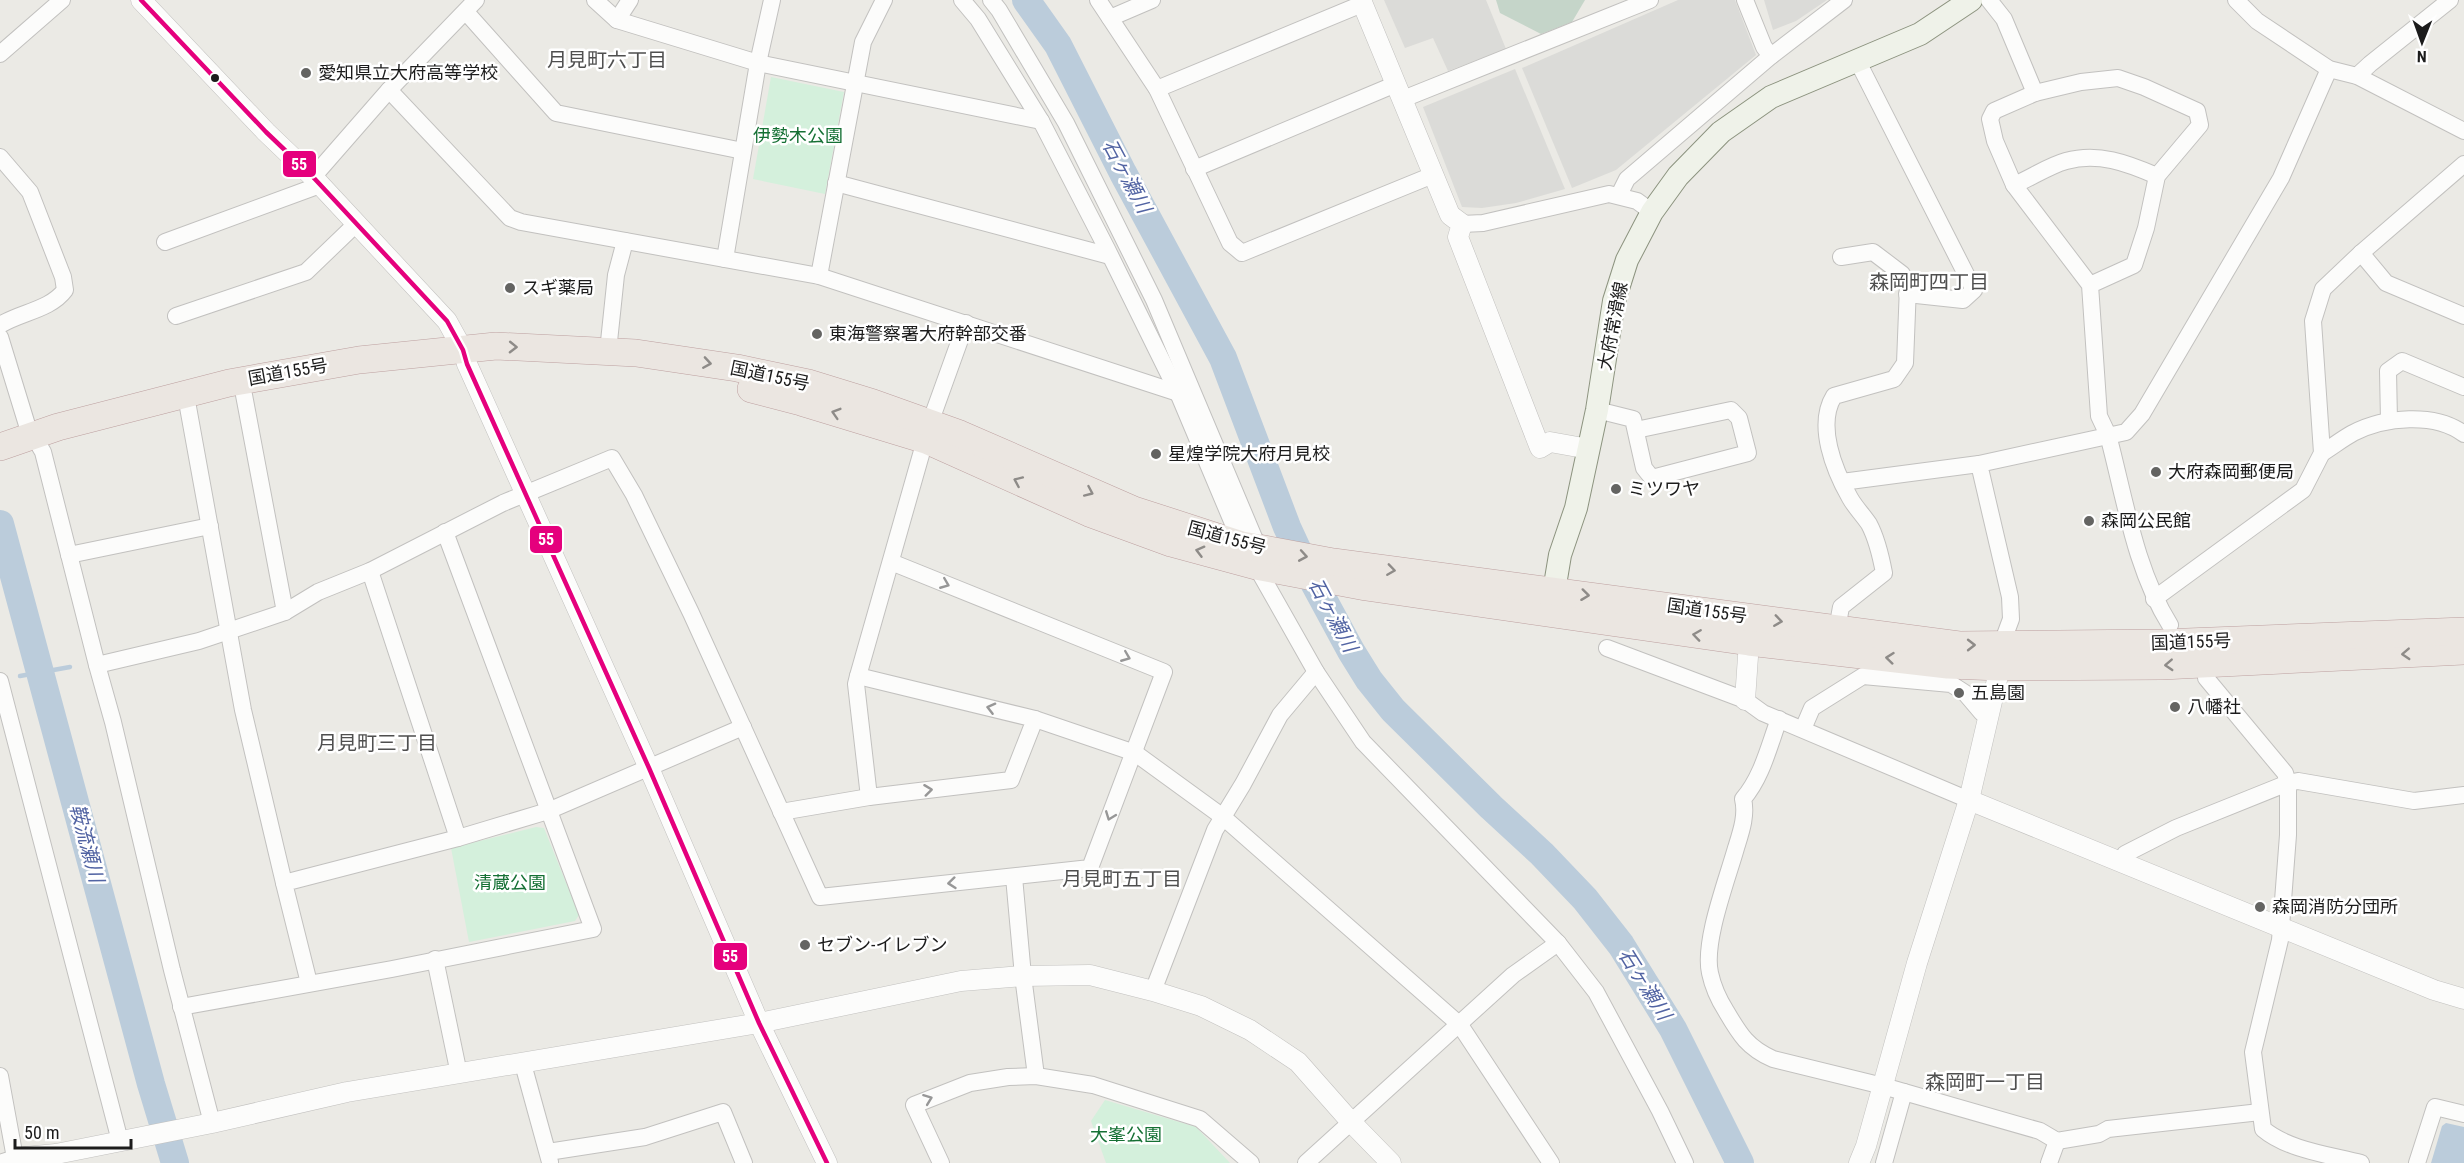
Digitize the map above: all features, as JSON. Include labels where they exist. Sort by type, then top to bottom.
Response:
[{"type":"highway","name":"国道155号","points":[[23,441],[244,395],[465,357],[496,346],[608,351],[702,362],[808,383],[873,402],[928,432]]},
{"type":"highway","name":"国道155号","points":[[23,441],[230,383],[359,360],[465,357],[607,368],[661,373],[768,392],[928,432],[1261,556],[1352,584],[1837,629],[1959,645],[2001,657],[2162,666],[2464,651]]},
{"type":"highway","name":"国道155号","points":[[1261,556],[1334,562],[1749,642],[1948,665],[2001,657],[2161,643],[2464,631]]},
{"type":"main road","name":"大府常滑線","points":[[1552,603],[1560,555],[1576,508],[1589,449],[1614,301],[1628,260],[1652,212],[1678,176],[1729,126],[1771,97],[1920,34],[1971,0]]},
{"type":"street","points":[[0,54],[62,0]]},
{"type":"street","points":[[141,0],[266,132],[317,181],[447,321],[649,768],[759,1023],[827,1163]]},
{"type":"street","points":[[595,0],[617,20],[758,63],[1041,121]]},
{"type":"street","points":[[617,20],[630,0]]},
{"type":"street","points":[[725,259],[758,63],[772,0]]},
{"type":"street","points":[[819,276],[862,42],[884,0]]},
{"type":"street","points":[[962,0],[978,19],[1041,121],[1261,556],[1316,672],[1363,742],[1558,943],[1596,992],[1660,1111],[1685,1163]]},
{"type":"street","points":[[991,0],[1066,123],[1149,290],[1261,556]]},
{"type":"street","points":[[1098,0],[1157,89],[1230,243],[1242,253],[1434,175]]},
{"type":"street","points":[[1110,18],[1152,0]]},
{"type":"street","points":[[1194,169],[1650,0]]},
{"type":"street","points":[[1746,0],[1764,47],[1771,56]]},
{"type":"street","points":[[1619,195],[1627,179],[1771,56],[1844,0]]},
{"type":"street","points":[[1989,0],[2004,19],[2035,93]]},
{"type":"street","points":[[2236,0],[2257,21],[2330,69],[2357,76],[2464,131]]},
{"type":"street","points":[[2357,76],[2450,0]]},
{"type":"street","points":[[1157,89],[1361,2],[1450,215],[1462,224],[1483,223],[1590,198],[1619,195],[1637,201],[1652,212]]},
{"type":"street","points":[[165,242],[317,181],[389,90],[471,6],[556,113],[743,151]]},
{"type":"street","points":[[1857,60],[1974,290],[1963,300],[1907,294]]},
{"type":"street","points":[[1842,482],[1979,464],[2126,432],[2142,414],[2281,178],[2330,69]]},
{"type":"street","points":[[2090,285],[2134,265],[2146,228],[2157,176],[2200,125],[2197,111],[2118,78],[2081,82],[2035,93],[1994,111],[1990,119],[1995,141],[2014,185],[2090,285],[2098,416],[2108,435],[2143,567],[2154,599],[2170,625]]},
{"type":"street","points":[[389,90],[510,218],[521,222],[819,276],[1178,393]]},
{"type":"street","points":[[0,157],[30,192],[63,277],[65,290],[59,298],[49,304],[14,316],[0,325]]},
{"type":"street","points":[[2014,185],[2066,161],[2100,157],[2128,164],[2157,176]]},
{"type":"street","points":[[2322,453],[2313,321],[2323,289],[2464,164]]},
{"type":"street","points":[[836,183],[1110,256]]},
{"type":"street","points":[[176,316],[306,272],[357,223]]},
{"type":"street","points":[[1462,224],[1458,237],[1540,448],[1550,442],[1589,449]]},
{"type":"street","points":[[608,351],[616,275],[625,241]]},
{"type":"street","points":[[1837,629],[1841,607],[1884,573],[1880,552],[1869,526],[1842,482],[1828,440],[1827,407],[1834,396],[1894,380],[1905,363],[1908,286],[1902,274],[1873,252],[1841,257]]},
{"type":"street","points":[[2361,253],[2386,283],[2464,316]]},
{"type":"street","points":[[870,796],[856,684],[928,432],[966,323]]},
{"type":"street","points":[[0,337],[27,424],[23,441],[43,452],[113,722],[181,1007],[212,1123]]},
{"type":"street","points":[[2389,421],[2388,371],[2402,361],[2464,387]]},
{"type":"street","points":[[244,395],[285,612]]},
{"type":"street","points":[[188,407],[243,710],[309,983]]},
{"type":"street","points":[[1597,410],[1633,419],[1644,468],[1652,478],[1748,453],[1739,418],[1731,410],[1636,430]]},
{"type":"street","points":[[2154,599],[2303,490],[2322,453],[2355,432],[2389,421],[2436,421],[2455,427],[2464,434]]},
{"type":"street","points":[[97,665],[189,644],[285,612],[318,592],[370,571],[525,494],[612,458],[645,516],[820,897],[1090,868],[1164,672],[891,562]]},
{"type":"street","points":[[1859,1163],[1866,1146],[1917,963],[1969,800],[2001,657],[2012,619],[2010,597],[1979,464]]},
{"type":"street","points":[[69,555],[210,526]]},
{"type":"street","points":[[181,1007],[593,929],[445,532]]},
{"type":"street","points":[[370,571],[458,838]]},
{"type":"street","points":[[1744,700],[1749,642]]},
{"type":"street","points":[[1607,648],[1744,700],[1762,713],[1969,800],[2434,990],[2464,999]]},
{"type":"street","points":[[1153,991],[1215,830],[1244,784],[1280,714],[1316,672]]},
{"type":"street","points":[[858,676],[1035,719],[1135,753],[1223,817],[1460,1025],[1551,1163]]},
{"type":"street","points":[[1803,729],[1812,708],[1863,676],[1951,684],[1965,693],[1982,713],[1989,714]]},
{"type":"street","points":[[2206,678],[2285,773],[2288,783],[2288,835],[2282,927],[2253,1052],[2263,1129],[2271,1136],[2307,1149],[2361,1163]]},
{"type":"street","points":[[0,681],[120,1141]]},
{"type":"street","points":[[781,812],[870,796],[1011,780],[1035,719]]},
{"type":"street","points":[[1779,719],[1761,768],[1751,789],[1743,799],[1744,819],[1710,943],[1710,972],[1719,999],[1737,1031],[1756,1051],[1773,1059],[1883,1086],[2040,1131],[2057,1141],[2099,1134],[2108,1129],[2260,1112]]},
{"type":"street","points":[[284,883],[458,838],[548,811],[742,728]]},
{"type":"street","points":[[2122,862],[2125,854],[2176,828],[2298,781],[2414,801],[2464,795]]},
{"type":"street","points":[[1014,877],[1023,976],[1036,1076]]},
{"type":"street","points":[[1306,1163],[1513,975],[1558,943]]},
{"type":"street","points":[[435,959],[459,1074]]},
{"type":"street","points":[[0,1076],[8,1161],[56,1154],[212,1123],[346,1092],[759,1023],[961,981],[1023,976],[1090,975],[1201,1006],[1250,1030],[1299,1062],[1351,1122],[1391,1163]]},
{"type":"street","points":[[523,1064],[549,1158],[645,1137],[723,1112],[744,1163]]},
{"type":"street","points":[[941,1163],[914,1105],[970,1083],[1036,1076],[1093,1085],[1200,1119],[1251,1163]]},
{"type":"street","points":[[1884,1163],[1904,1092]]},
{"type":"street","points":[[2418,1163],[2435,1107],[2464,1114]]},
{"type":"street","points":[[2049,1163],[2057,1141]]},
{"type":"green space","points":[[1496,0],[1585,0],[1572,22],[1541,34],[1500,13]]},
{"type":"green space","name":"伊勢木公園","points":[[771,77],[844,92],[825,194],[753,179]]},
{"type":"green space","name":"清蔵公園","points":[[536,827],[544,828],[579,915],[575,921],[469,942],[451,848]]},
{"type":"green space","name":"大峯公園","points":[[1105,1100],[1196,1127],[1230,1163],[1106,1163],[1091,1121]]},
{"type":"shaded area","points":[[1384,0],[1486,0],[1506,49],[1448,71],[1433,38],[1405,48]]},
{"type":"shaded area","points":[[1678,0],[1735,0],[1756,55],[1616,170],[1572,188],[1522,68]]},
{"type":"shaded area","points":[[1764,0],[1827,0],[1796,21],[1773,30]]},
{"type":"shaded area","points":[[1515,69],[1565,189],[1516,203],[1482,208],[1462,207],[1423,107]]},
{"type":"water","points":[[2446,1123],[2464,1127],[2464,1163],[2431,1163],[2442,1126]]},
{"type":"waterway","name":"石ヶ瀬川","points":[[1026,0],[1058,45],[1123,173],[1223,358],[1287,527],[1305,566],[1351,651],[1369,680],[1393,710],[1542,854],[1585,899],[1621,945],[1673,1029],[1740,1163]]},
{"type":"waterway","name":"鞍流瀬川","points":[[0,524],[151,1084],[175,1163]]},
{"type":"waterway","points":[[20,676],[70,667]]},
{"type":"transit line","name":"55","points":[[141,0],[266,132],[313,177],[447,321],[463,350],[467,364],[649,768],[759,1023],[827,1163]]},
{"type":"place","name":"愛知県立大府高等学校","points":[[306,73]]},
{"type":"place","name":"スギ薬局","points":[[510,288]]},
{"type":"place","name":"東海警察署大府幹部交番","points":[[817,334]]},
{"type":"place","name":"星煌学院大府月見校","points":[[1156,454]]},
{"type":"place","name":"大府森岡郵便局","points":[[2156,472]]},
{"type":"place","name":"ミツワヤ","points":[[1616,489]]},
{"type":"place","name":"森岡公民館","points":[[2089,521]]},
{"type":"place","name":"五島園","points":[[1959,693]]},
{"type":"place","name":"八幡社","points":[[2175,707]]},
{"type":"place","name":"森岡消防分団所","points":[[2260,907]]},
{"type":"place","name":"セブン-イレブン","points":[[805,945]]},
{"type":"district","name":"月見町六丁目","points":[[607,60]]},
{"type":"district","name":"森岡町四丁目","points":[[1929,282]]},
{"type":"district","name":"月見町三丁目","points":[[377,743]]},
{"type":"district","name":"月見町五丁目","points":[[1122,879]]},
{"type":"district","name":"森岡町一丁目","points":[[1985,1082]]}]
